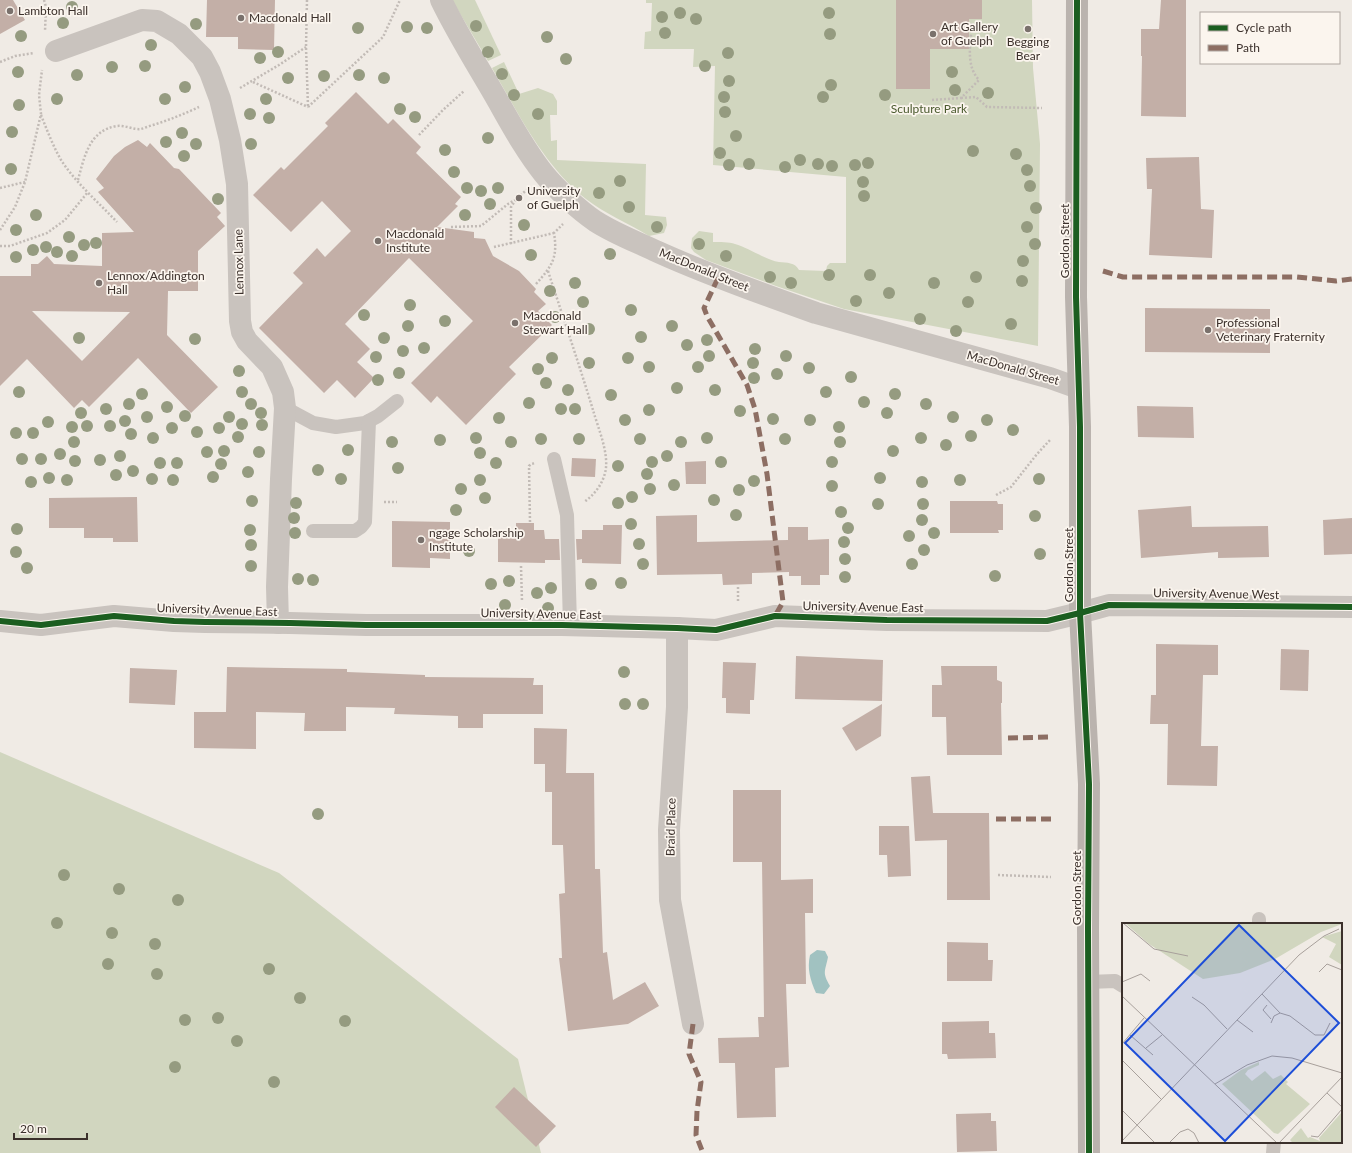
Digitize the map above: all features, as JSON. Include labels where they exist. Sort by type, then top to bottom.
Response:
[{"type":"main road","name":"Gordon Street","points":[[1077,0],[1076,297],[1080,427],[1080,613],[1089,784],[1089,1153]]},
{"type":"street","name":"MacDonald Street","points":[[441,0],[455,28],[522,143],[544,175],[595,221],[614,232],[718,278],[816,312],[1050,378],[1078,388]]},
{"type":"street","name":"Lennox Lane","points":[[45,51],[142,20],[158,21],[179,34],[202,57],[210,72],[220,99],[230,140],[237,184],[240,321],[242,332],[247,341],[272,367],[283,392],[285,408],[280,487],[277,587],[278,623]]},
{"type":"street","name":"University Avenue West","points":[[1080,613],[1109,605],[1352,607]]},
{"type":"street","name":"University Avenue East","points":[[0,621],[41,625],[114,616],[174,621],[366,625],[570,625],[716,630],[775,616],[888,620],[1047,621],[1080,613]]},
{"type":"street","name":"Braid Place","points":[[677,628],[677,708],[669,830],[670,900],[693,1024]]},
{"type":"lane","points":[[285,408],[313,423],[336,427],[365,423],[378,416],[397,401]]},
{"type":"lane","points":[[312,530],[355,531],[365,522],[369,421]]},
{"type":"lane","points":[[554,462],[567,515],[570,625]]},
{"type":"lane","points":[[1088,982],[1115,981],[1122,985]]},
{"type":"lane","points":[[1273,1153],[1274,1143]]},
{"type":"path","points":[[44,0],[46,7],[45,51],[39,95],[41,114],[62,160],[88,192],[117,222]]},
{"type":"path","points":[[307,0],[306,47],[308,107]]},
{"type":"path","points":[[308,107],[383,37],[400,0]]},
{"type":"path","points":[[961,98],[979,80],[970,63],[972,23]]},
{"type":"path","points":[[78,180],[88,146],[95,137],[105,130],[116,126],[128,126],[140,129],[165,121],[220,99],[253,82],[306,47]]},
{"type":"path","points":[[0,62],[15,56],[45,51]]},
{"type":"path","points":[[419,135],[443,110],[482,75]]},
{"type":"path","points":[[253,82],[308,107]]},
{"type":"path","points":[[932,100],[976,97],[987,107],[1042,108]]},
{"type":"path","points":[[0,230],[15,207],[25,182],[41,114]]},
{"type":"path","points":[[451,227],[481,226],[544,175]]},
{"type":"path","points":[[0,188],[25,182]]},
{"type":"path","points":[[0,246],[10,246],[47,233],[65,220],[88,192]]},
{"type":"path","points":[[511,244],[511,207],[517,198]]},
{"type":"path","points":[[494,247],[554,233],[579,208]]},
{"type":"path","points":[[536,284],[548,271],[555,256],[556,246],[554,233]]},
{"type":"path","points":[[548,271],[606,455],[605,472],[598,489],[592,496],[567,515]]},
{"type":"path","points":[[996,495],[1011,487],[1050,440]]},
{"type":"path","points":[[530,522],[529,466],[535,463],[554,462]]},
{"type":"path","points":[[522,566],[522,625]]},
{"type":"path","points":[[738,587],[738,602]]},
{"type":"path","points":[[998,875],[1051,877]]},
{"type":"green space","points":[[452,0],[475,0],[501,55],[488,61]]},
{"type":"green space","name":"Sculpture Park","points":[[646,0],[1032,0],[1033,68],[1040,144],[1038,346],[844,309],[706,260],[694,252],[691,248],[692,238],[699,231],[713,233],[713,242],[727,242],[735,244],[774,261],[793,264],[799,270],[826,271],[827,266],[830,263],[846,263],[846,177],[713,165],[715,66],[693,67],[694,49],[644,49],[645,32],[651,31],[652,3],[646,3]]},
{"type":"green space","points":[[504,62],[519,94],[538,88],[553,94],[557,101],[557,115],[550,115],[551,141],[557,140],[557,160],[646,164],[645,215],[666,217],[667,225],[664,233],[649,236],[601,209],[571,186],[557,171],[533,138],[492,68]]},
{"type":"green space","points":[[0,752],[279,873],[518,1059],[541,1153],[0,1153]]},
{"type":"water","points":[[817,950],[825,951],[828,957],[825,975],[830,986],[824,994],[816,993],[810,974],[810,955]]},
{"type":"building","name":"Lambton Hall","points":[[0,0],[13,0],[25,20],[0,34]]},
{"type":"building","name":"Macdonald Hall","points":[[207,0],[275,0],[274,50],[238,49],[238,37],[206,37]]},
{"type":"building","name":"Art Gallery of Guelph","points":[[896,0],[982,0],[982,19],[969,19],[969,49],[930,49],[930,89],[896,89]]},
{"type":"building","points":[[1161,0],[1186,0],[1186,117],[1141,116],[1141,29],[1159,29]]},
{"type":"building","name":"Macdonald Institute","points":[[356,92],[388,124],[393,119],[421,147],[416,153],[461,197],[455,204],[458,206],[437,227],[474,232],[474,238],[485,239],[493,256],[519,271],[536,289],[534,292],[546,304],[538,311],[552,325],[509,367],[516,374],[466,425],[437,396],[431,403],[411,383],[473,321],[409,258],[345,324],[370,349],[357,362],[374,378],[355,398],[337,380],[324,393],[259,328],[303,283],[293,273],[317,248],[325,257],[351,231],[322,201],[291,232],[253,195],[281,167],[284,170],[328,126],[325,123]]},
{"type":"building","name":"Lennox/Addington Hall","points":[[138,140],[147,147],[150,143],[174,168],[179,169],[221,213],[217,217],[225,226],[198,251],[198,291],[168,291],[167,335],[218,387],[191,413],[138,358],[89,407],[82,400],[74,408],[27,359],[0,386],[0,276],[31,276],[31,264],[38,264],[47,256],[54,264],[102,266],[102,233],[134,232],[98,192],[104,188],[96,179],[114,156],[125,147]],"holes":[[[32,311],[130,312],[82,361]]]},
{"type":"building","points":[[1199,157],[1201,209],[1214,210],[1212,258],[1149,255],[1152,189],[1147,189],[1146,158]]},
{"type":"building","name":"Professional Veterinary Fraternity","points":[[1145,308],[1270,309],[1270,353],[1145,352]]},
{"type":"building","points":[[1137,406],[1193,407],[1194,438],[1138,437]]},
{"type":"building","points":[[572,458],[596,459],[595,477],[571,476]]},
{"type":"building","points":[[706,461],[706,484],[686,484],[685,462]]},
{"type":"building","points":[[137,497],[138,542],[113,542],[113,538],[84,538],[84,528],[49,528],[49,498]]},
{"type":"building","points":[[950,501],[997,501],[998,504],[1003,504],[1003,530],[998,530],[999,533],[950,533]]},
{"type":"building","points":[[1191,506],[1192,527],[1268,526],[1269,557],[1218,558],[1218,552],[1141,558],[1138,510]]},
{"type":"building","points":[[697,515],[697,542],[788,540],[788,527],[808,527],[808,540],[829,539],[829,575],[820,575],[820,585],[801,585],[801,576],[789,576],[789,572],[752,573],[752,584],[723,585],[722,574],[657,575],[656,516]]},
{"type":"building","points":[[1352,518],[1352,554],[1324,555],[1323,520]]},
{"type":"building","name":"ngage Scholarship Institute","points":[[392,521],[450,522],[450,559],[430,558],[430,568],[392,567]]},
{"type":"building","points":[[516,523],[534,523],[534,530],[544,530],[545,539],[559,539],[560,560],[545,560],[545,563],[498,562],[498,530],[516,530]]},
{"type":"building","points":[[603,525],[622,525],[621,564],[582,563],[582,559],[577,560],[576,539],[582,539],[582,530],[603,530]]},
{"type":"building","points":[[1156,644],[1218,645],[1218,675],[1203,675],[1201,746],[1218,746],[1217,786],[1167,785],[1168,724],[1150,724],[1151,695],[1156,695]]},
{"type":"building","points":[[1281,649],[1309,650],[1308,691],[1280,690]]},
{"type":"building","points":[[796,656],[883,660],[882,701],[795,699]]},
{"type":"building","points":[[723,662],[756,663],[754,700],[750,700],[750,714],[726,713],[726,698],[722,698]]},
{"type":"building","points":[[941,666],[997,666],[997,680],[1002,682],[1002,755],[947,755],[946,717],[932,717],[932,685],[942,685]]},
{"type":"building","points":[[227,667],[347,669],[347,672],[425,675],[425,677],[534,678],[533,685],[543,685],[543,714],[483,714],[483,728],[458,728],[458,716],[394,714],[395,708],[346,707],[346,731],[304,731],[305,713],[256,712],[256,749],[194,748],[194,712],[226,712]]},
{"type":"building","points":[[130,668],[177,670],[175,705],[129,703]]},
{"type":"building","points":[[882,704],[881,736],[856,751],[842,728]]},
{"type":"building","points":[[534,728],[567,729],[566,773],[594,773],[595,869],[600,869],[603,953],[607,952],[613,1000],[645,982],[659,1006],[628,1024],[568,1031],[559,958],[562,958],[559,894],[565,893],[563,845],[552,845],[552,792],[545,792],[545,764],[534,764]]},
{"type":"building","points":[[930,776],[933,813],[989,813],[990,900],[947,900],[947,840],[915,841],[911,777]]},
{"type":"building","points":[[733,790],[781,790],[781,880],[813,879],[813,913],[805,913],[806,984],[786,984],[789,1067],[775,1068],[776,1117],[737,1118],[735,1063],[719,1063],[718,1038],[759,1037],[758,1017],[764,1017],[762,862],[733,862]]},
{"type":"building","points":[[879,826],[909,826],[911,876],[888,877],[887,855],[879,855]]},
{"type":"building","points":[[947,942],[988,943],[988,960],[993,960],[992,981],[947,981]]},
{"type":"building","points":[[989,1021],[989,1033],[995,1033],[996,1058],[948,1059],[947,1054],[942,1054],[942,1022]]},
{"type":"building","points":[[514,1087],[556,1126],[536,1147],[495,1107]]},
{"type":"building","points":[[991,1113],[991,1121],[996,1121],[997,1151],[957,1152],[956,1114]]},
{"type":"marked path","points":[[1103,271],[1123,277],[1297,277],[1336,281],[1352,279]]},
{"type":"marked path","points":[[718,278],[704,308],[707,316],[747,385],[755,409],[767,474],[783,602],[775,616]]},
{"type":"marked path","points":[[1008,738],[1051,737]]},
{"type":"marked path","points":[[996,819],[1051,819]]},
{"type":"marked path","points":[[693,1024],[689,1054],[701,1082],[697,1111],[696,1135],[703,1153]]},
{"type":"cycle path","points":[[1077,0],[1076,297],[1080,427],[1080,613],[1089,784],[1089,1153]]},
{"type":"cycle path","points":[[0,621],[41,625],[114,616],[205,622],[366,625],[562,625],[716,630],[775,616],[887,620],[1047,621],[1109,605],[1352,607]]},
{"type":"place","name":"Lambton Hall","points":[[10,11]]},
{"type":"place","name":"Macdonald Hall","points":[[241,18]]},
{"type":"place","name":"Begging Bear","points":[[1028,29]]},
{"type":"place","name":"Art Gallery of Guelph","points":[[933,34]]},
{"type":"place","name":"University of Guelph","points":[[519,198]]},
{"type":"place","name":"Macdonald Institute","points":[[378,241]]},
{"type":"place","name":"Lennox/Addington Hall","points":[[99,283]]},
{"type":"place","name":"Macdonald Stewart Hall","points":[[515,323]]},
{"type":"place","name":"Professional Veterinary Fraternity","points":[[1208,330]]},
{"type":"place","name":"ngage Scholarship Institute","points":[[421,540]]}]
